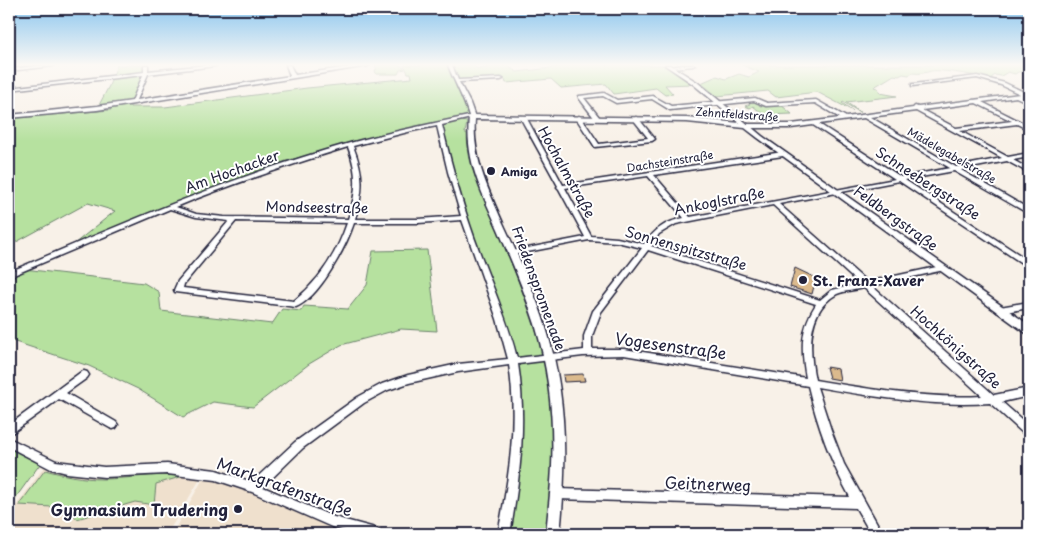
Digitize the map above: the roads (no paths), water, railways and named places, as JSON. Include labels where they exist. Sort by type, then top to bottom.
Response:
[{"type":"street","points":[[134,102],[139,90]]},
{"type":"street","points":[[9,117],[73,111],[209,90]]},
{"type":"street","points":[[462,90],[472,117]]},
{"type":"street","name":"Feldbergstraße","points":[[706,90],[757,135],[1029,330]]},
{"type":"street","points":[[597,118],[581,97],[604,94],[616,102],[653,97],[670,108],[755,99],[766,106],[823,99]]},
{"type":"street","name":"Zehntfeldstraße","points":[[472,117],[703,121],[776,128],[915,108],[1028,95]]},
{"type":"street","points":[[1018,96],[1029,102]]},
{"type":"street","points":[[816,101],[846,119]]},
{"type":"street","points":[[977,101],[1029,128]]},
{"type":"street","points":[[915,108],[1029,171]]},
{"type":"street","name":"Mädelegabelstraße","points":[[864,116],[1029,212]]},
{"type":"street","name":"Am Hochacker","points":[[9,274],[170,207],[281,165],[350,145],[472,117]]},
{"type":"street","name":"Friedenspromenade","points":[[472,117],[470,141],[476,168],[512,253],[549,356],[555,384],[560,439],[553,534]]},
{"type":"street","name":"Hochalmstraße","points":[[523,117],[589,238]]},
{"type":"street","points":[[579,118],[597,146],[652,139],[636,119]]},
{"type":"street","points":[[955,130],[1017,122]]},
{"type":"street","name":"Schneebergstraße","points":[[814,123],[1029,264]]},
{"type":"street","points":[[439,124],[464,218],[495,302],[513,362],[518,416],[516,465],[504,534]]},
{"type":"street","points":[[235,218],[181,283],[178,290],[296,304],[306,297],[322,277],[341,243],[358,198],[359,174],[350,145]]},
{"type":"street","name":"Dachsteinstraße","points":[[560,187],[783,154]]},
{"type":"street","name":"Ankoglstraße","points":[[588,352],[588,336],[597,310],[646,247],[664,227],[674,222],[1029,155]]},
{"type":"street","points":[[650,174],[688,219]]},
{"type":"street","name":"Hochkönigstraße","points":[[774,203],[1029,432]]},
{"type":"street","name":"Mondseestraße","points":[[170,207],[182,213],[235,218],[408,222],[464,218]]},
{"type":"street","name":"Sonnenspitzstraße","points":[[512,253],[589,238],[616,240],[646,247],[822,303]]},
{"type":"street","points":[[877,534],[858,503],[839,464],[811,383],[807,363],[806,339],[810,320],[822,303],[835,292],[941,268]]},
{"type":"street","points":[[1000,310],[1029,305]]},
{"type":"street","name":"Vogesenstraße","points":[[254,488],[322,426],[344,410],[375,392],[408,379],[432,373],[549,356],[588,352],[636,353],[811,383],[931,399],[992,398],[1029,392]]},
{"type":"street","points":[[9,430],[84,375]]},
{"type":"street","points":[[59,394],[113,425]]},
{"type":"street","name":"Markgrafenstraße","points":[[9,443],[55,466],[67,468],[104,472],[149,469],[216,475],[254,488],[334,522],[375,534]]},
{"type":"street","name":"Geitnerweg","points":[[557,494],[858,503]]},
{"type":"place","name":"Amiga","points":[[491,171]]},
{"type":"place","name":"St. Franz-Xaver","points":[[803,280]]},
{"type":"place","name":"Gymnasium Trudering","points":[[238,509]]}]
